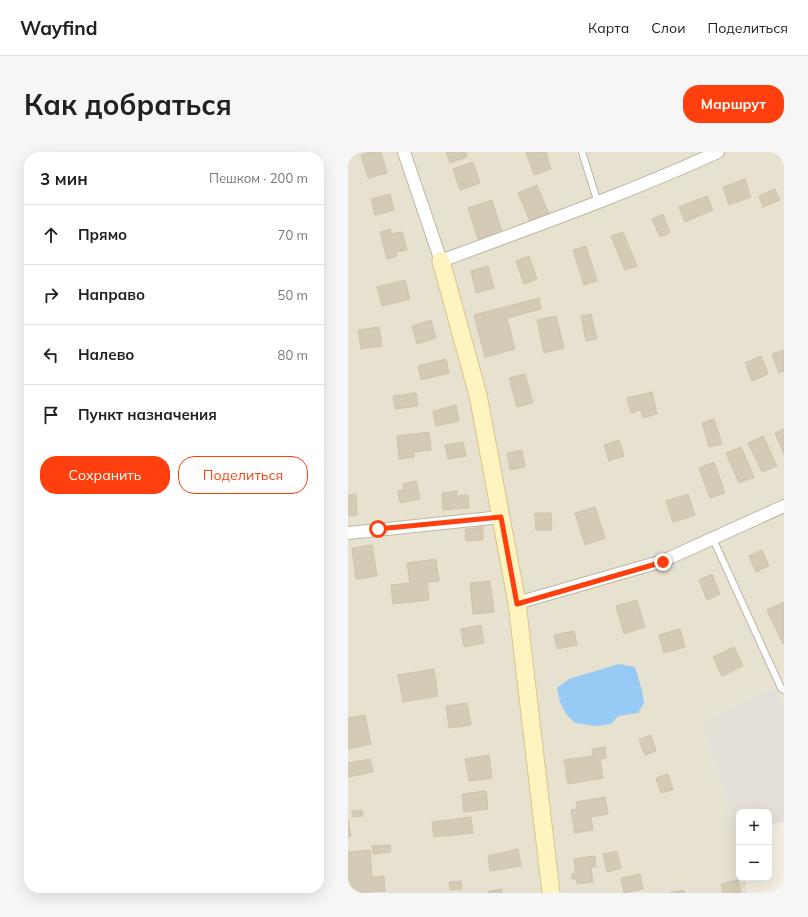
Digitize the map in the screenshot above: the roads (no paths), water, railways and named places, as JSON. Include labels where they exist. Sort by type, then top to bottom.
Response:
[{"type":"street","points":[[404,152],[441,261],[478,396],[517,604],[551,893]]},
{"type":"street","points":[[441,261],[598,203],[660,178],[718,152]]},
{"type":"street","points":[[517,604],[663,562],[784,506]]},
{"type":"street","points":[[348,533],[501,517]]},
{"type":"lane","points":[[582,152],[598,203]]},
{"type":"lane","points":[[713,539],[781,688],[784,690]]},
{"type":"water","points":[[619,664],[635,667],[642,690],[644,703],[638,713],[618,716],[611,724],[596,726],[575,723],[566,714],[560,702],[557,688],[569,679]]}]
